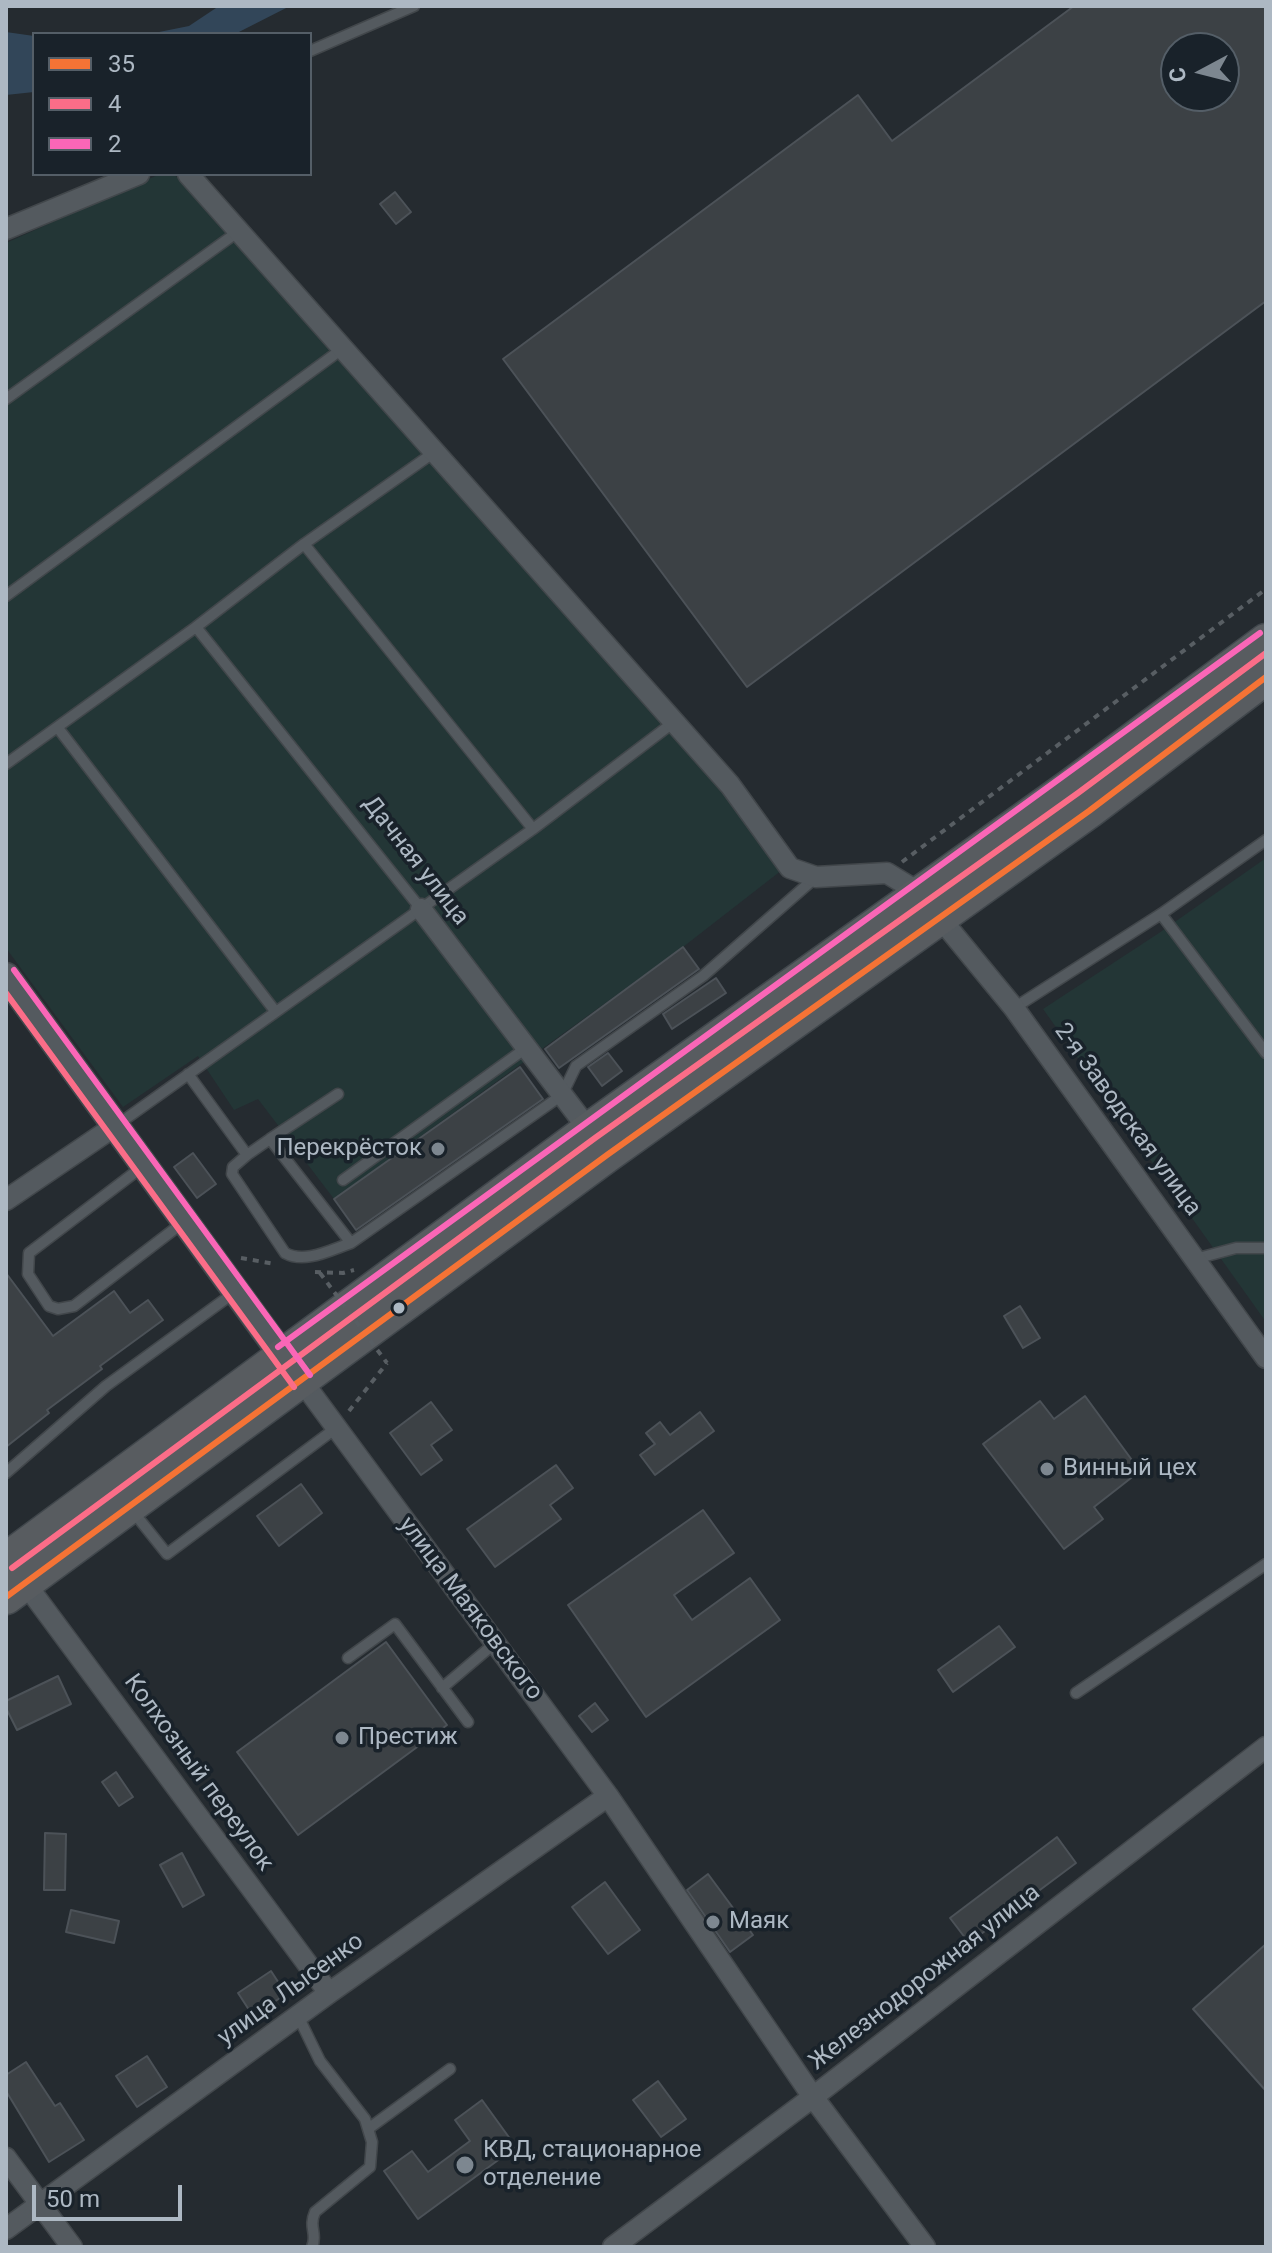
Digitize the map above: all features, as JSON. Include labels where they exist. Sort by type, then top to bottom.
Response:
[{"type":"highway","points":[[12,1580],[293,1368],[607,1155],[929,907],[1266,641]]},
{"type":"highway","points":[[12,1580],[130,1507],[293,1368],[589,1130],[929,907],[1089,811],[1266,677]]},
{"type":"street","points":[[6,229],[134,176]]},
{"type":"street","points":[[190,176],[730,785],[790,868],[816,877],[887,873]]},
{"type":"street","name":"2-я Заводская улица","points":[[887,873],[910,887],[929,907],[1014,1008],[1266,1358]]},
{"type":"street","name":"Дачная улица","points":[[421,909],[589,1130]]},
{"type":"street","name":"улица Маяковского","points":[[6,976],[608,1796],[813,2097],[925,2247]]},
{"type":"street","points":[[6,1200],[115,1126]]},
{"type":"street","name":"Колхозный переулок","points":[[12,1580],[329,1993]]},
{"type":"street","name":"Железнодорожная улица","points":[[617,2246],[1266,1747]]},
{"type":"street","name":"улица Лысенко","points":[[6,2229],[329,1993],[608,1796]]},
{"type":"street","points":[[6,2158],[72,2247]]},
{"type":"lane","points":[[312,50],[414,6]]},
{"type":"lane","points":[[6,399],[239,231]]},
{"type":"lane","points":[[6,596],[342,349]]},
{"type":"lane","points":[[6,764],[196,627],[304,544],[436,451]]},
{"type":"lane","points":[[304,544],[533,829]]},
{"type":"lane","name":"Дачная улица","points":[[196,627],[421,909]]},
{"type":"lane","points":[[115,1126],[533,829],[674,722]]},
{"type":"lane","points":[[58,728],[275,1011]]},
{"type":"lane","points":[[1014,1008],[1161,914],[1266,840]]},
{"type":"lane","points":[[338,1094],[233,1167],[232,1174],[285,1253],[295,1258],[313,1256],[351,1243],[562,1095],[576,1066],[703,976],[816,877]]},
{"type":"lane","points":[[1161,914],[1266,1053]]},
{"type":"lane","points":[[343,1180],[526,1048]]},
{"type":"lane","points":[[188,1074],[247,1155]]},
{"type":"lane","points":[[270,1139],[351,1243]]},
{"type":"lane","points":[[144,1166],[29,1253],[28,1274],[49,1306],[58,1309],[74,1306],[185,1221]]},
{"type":"lane","points":[[1195,1259],[1236,1248],[1266,1248]]},
{"type":"lane","points":[[6,1473],[106,1386],[237,1291]]},
{"type":"lane","points":[[130,1507],[167,1554],[336,1428]]},
{"type":"lane","points":[[1076,1693],[1266,1564]]},
{"type":"lane","points":[[348,1658],[395,1624],[468,1722]]},
{"type":"lane","points":[[442,1688],[495,1643]]},
{"type":"lane","points":[[298,2016],[320,2061],[365,2119],[372,2142],[370,2167],[315,2212],[311,2222],[315,2241],[312,2247]]},
{"type":"lane","points":[[368,2129],[450,2069]]},
{"type":"path","points":[[887,873],[1266,589]]},
{"type":"path","points":[[320,1273],[387,1363],[336,1428]]},
{"type":"shaded area","points":[[156,176],[176,176],[698,762],[771,850],[782,870],[683,947],[334,1199],[258,1099],[234,1110],[198,1056],[123,1107],[6,948],[6,243]]},
{"type":"shaded area","points":[[1266,858],[1266,1322],[1043,1009]]},
{"type":"water","points":[[219,6],[290,6],[239,32],[159,32],[189,26]]},
{"type":"water","points":[[6,32],[32,36],[32,92],[6,95]]},
{"type":"building","points":[[1074,6],[1266,6],[1266,301],[747,687],[503,359],[858,95],[892,141]]},
{"type":"building","points":[[395,192],[411,212],[396,224],[380,204]]},
{"type":"building","points":[[683,947],[699,969],[559,1068],[545,1049]]},
{"type":"building","points":[[716,978],[726,993],[672,1029],[663,1014]]},
{"type":"building","points":[[608,1053],[622,1071],[602,1086],[588,1067]]},
{"type":"building","name":"Перекрёсток","points":[[520,1067],[543,1099],[356,1230],[334,1199]]},
{"type":"building","points":[[193,1153],[216,1184],[197,1198],[174,1167]]},
{"type":"building","points":[[6,1273],[53,1336],[114,1291],[130,1313],[148,1300],[163,1320],[100,1366],[102,1369],[47,1410],[49,1413],[6,1447]]},
{"type":"building","points":[[1020,1306],[1040,1338],[1023,1348],[1004,1316]]},
{"type":"building","name":"Винный цех","points":[[1085,1396],[1140,1471],[1094,1507],[1103,1519],[1064,1549],[983,1444],[1040,1401],[1054,1419]]},
{"type":"building","points":[[431,1402],[452,1430],[431,1445],[442,1460],[421,1475],[390,1433]]},
{"type":"building","points":[[700,1412],[714,1431],[655,1475],[640,1455],[655,1444],[646,1433],[660,1422],[670,1435]]},
{"type":"building","points":[[556,1465],[573,1488],[550,1505],[561,1519],[495,1567],[467,1529]]},
{"type":"building","points":[[301,1484],[322,1513],[279,1546],[257,1516]]},
{"type":"building","points":[[703,1510],[734,1553],[674,1595],[692,1620],[750,1578],[780,1620],[646,1717],[568,1605]]},
{"type":"building","points":[[999,1626],[1015,1647],[953,1692],[938,1670]]},
{"type":"building","name":"Престиж","points":[[386,1642],[447,1725],[298,1835],[237,1752]]},
{"type":"building","points":[[58,1676],[71,1704],[17,1730],[6,1708],[6,1701]]},
{"type":"building","points":[[595,1703],[608,1720],[592,1732],[579,1716]]},
{"type":"building","points":[[116,1772],[133,1797],[119,1806],[102,1782]]},
{"type":"building","points":[[45,1833],[66,1834],[65,1890],[44,1890]]},
{"type":"building","points":[[1057,1837],[1076,1863],[969,1943],[950,1918]]},
{"type":"building","points":[[182,1853],[204,1895],[183,1907],[160,1865]]},
{"type":"building","points":[[708,1874],[753,1935],[730,1952],[687,1890]]},
{"type":"building","points":[[605,1882],[640,1930],[608,1954],[572,1907]]},
{"type":"building","points":[[71,1910],[119,1921],[114,1943],[66,1932]]},
{"type":"building","points":[[1266,1944],[1266,2091],[1193,2009]]},
{"type":"building","points":[[271,1971],[286,1994],[253,2016],[238,1993]]},
{"type":"building","points":[[147,2056],[167,2087],[137,2107],[116,2076]]},
{"type":"building","points":[[26,2062],[55,2106],[60,2103],[84,2140],[49,2162],[6,2091],[6,2075]]},
{"type":"building","points":[[658,2081],[686,2119],[661,2137],[633,2100]]},
{"type":"building","name":"КВД, стационарное отделение","points":[[482,2100],[516,2147],[418,2219],[384,2171],[412,2151],[428,2172],[470,2141],[455,2120]]},
{"type":"transit line","name":"2","points":[[278,1347],[1260,633]]},
{"type":"transit line","name":"4","points":[[12,1568],[595,1138],[1078,793],[1266,653]]},
{"type":"transit line","name":"35","points":[[6,1597],[607,1155],[1089,811],[1266,677]]},
{"type":"transit line","name":"2","points":[[14,970],[310,1375]]},
{"type":"transit line","name":"4","points":[[6,993],[294,1387]]},
{"type":"place","name":"Перекрёсток","points":[[438,1149]]},
{"type":"place","name":"Винный цех","points":[[1047,1469]]},
{"type":"place","name":"Престиж","points":[[342,1738]]},
{"type":"place","name":"Маяк","points":[[713,1922]]},
{"type":"place","name":"КВД, стационарное отделение","points":[[465,2165]]}]
